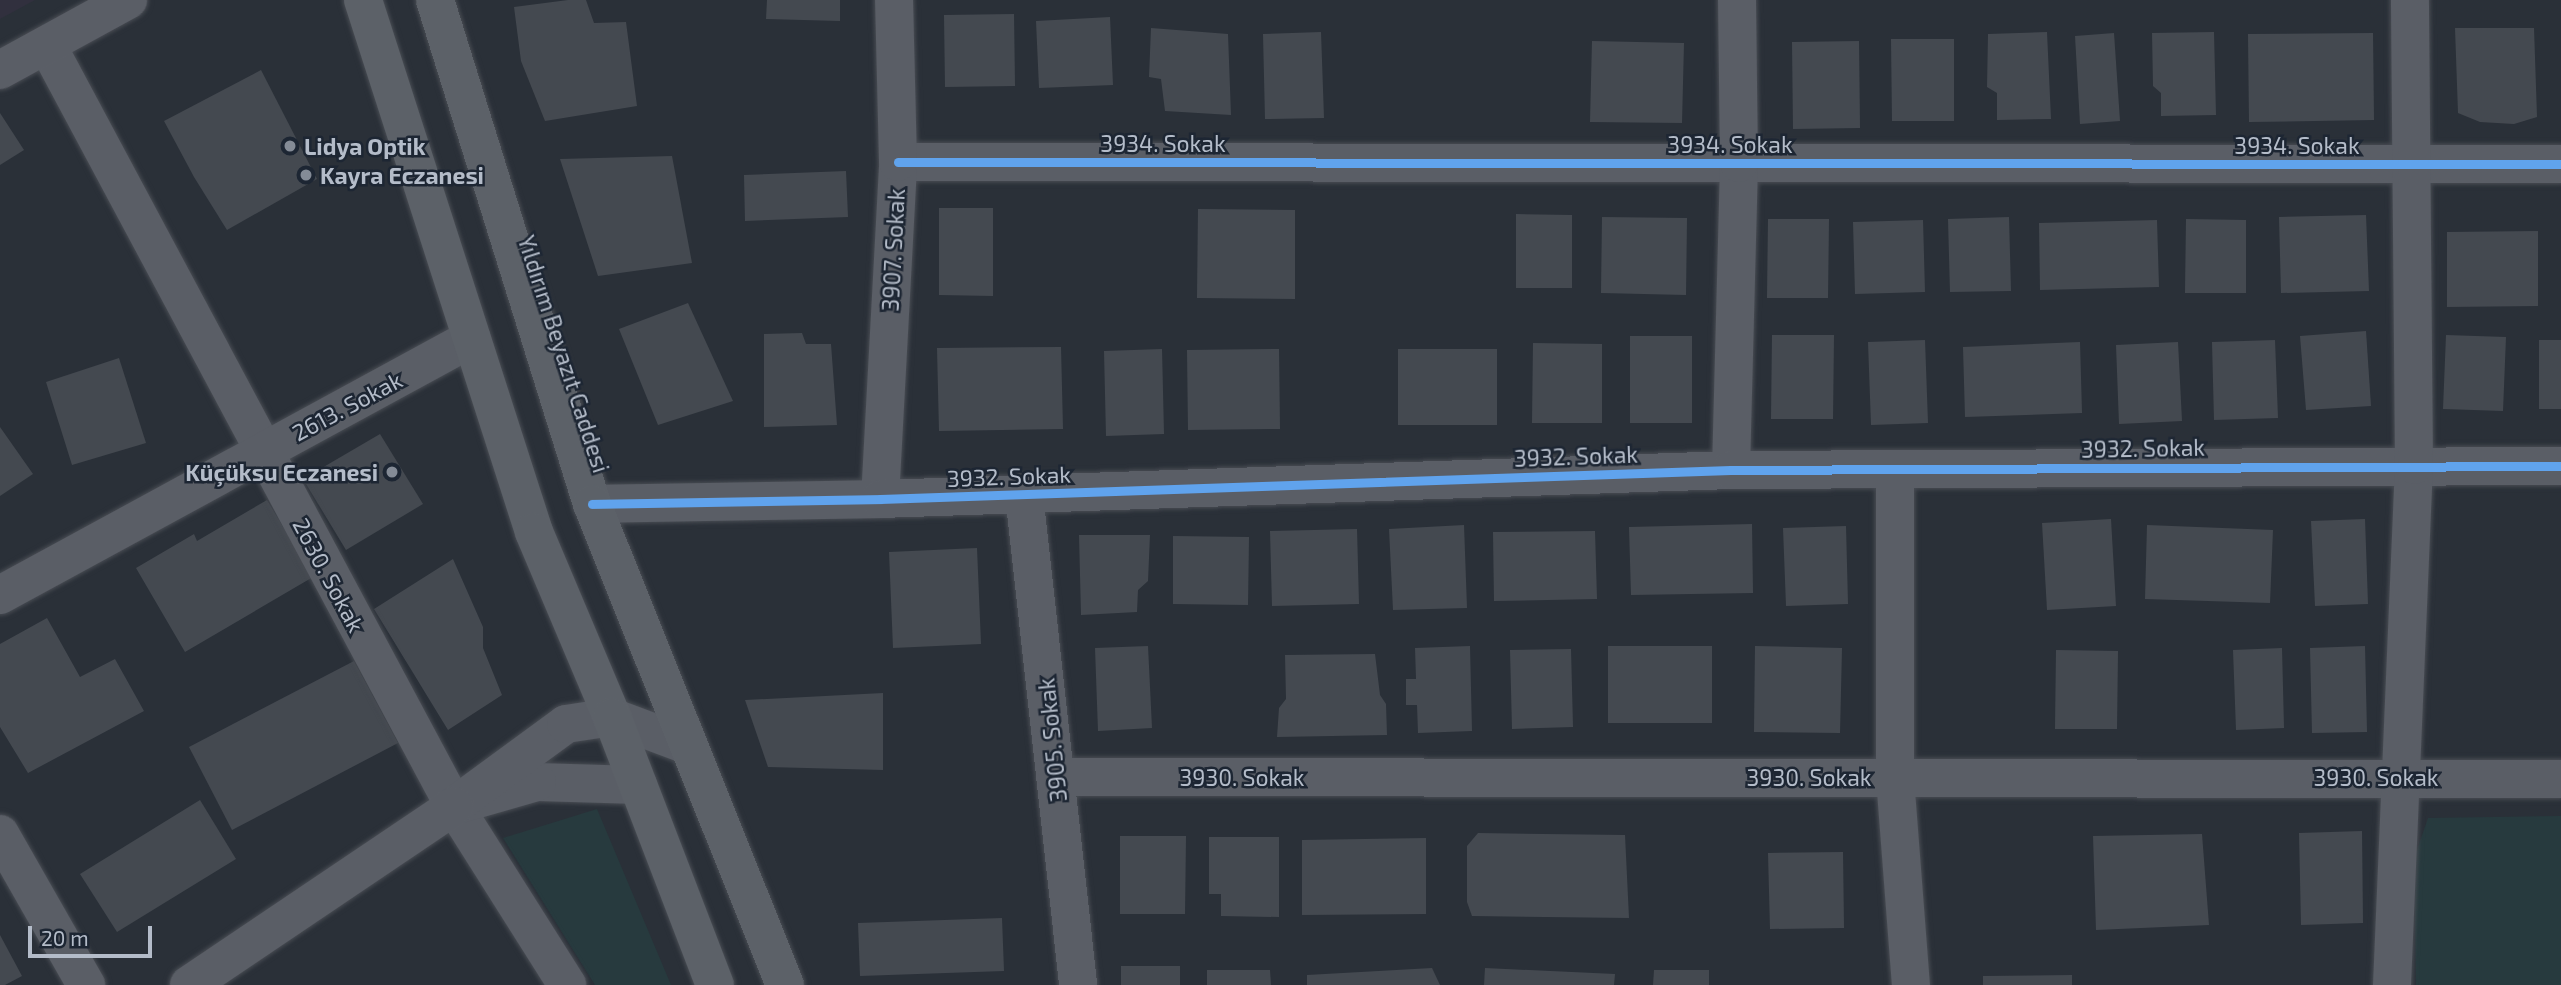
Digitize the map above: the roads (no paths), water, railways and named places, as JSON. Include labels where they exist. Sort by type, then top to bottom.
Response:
[{"type":"main road","points":[[363,0],[534,532],[612,718],[715,985]]},
{"type":"main road","name":"Yıldırım Beyazıt Caddesi","points":[[435,0],[592,504],[785,985]]},
{"type":"street","points":[[0,70],[128,0]]},
{"type":"street","name":"3907. Sokak","points":[[880,499],[898,162],[894,0]]},
{"type":"street","points":[[1731,470],[1738,163],[1737,0]]},
{"type":"street","points":[[2392,985],[2414,465],[2410,0]]},
{"type":"street","name":"2630. Sokak","points":[[47,45],[454,806],[567,985]]},
{"type":"street","name":"3934. Sokak","points":[[898,162],[2561,164]]},
{"type":"street","name":"2613. Sokak","points":[[0,595],[472,338]]},
{"type":"street","name":"3932. Sokak","points":[[592,504],[880,499],[1731,470],[2561,466]]},
{"type":"street","points":[[1895,470],[1895,778],[1911,985]]},
{"type":"street","name":"3905. Sokak","points":[[1024,494],[1078,985]]},
{"type":"street","points":[[189,985],[454,806],[566,724],[612,718],[687,745]]},
{"type":"street","name":"3930. Sokak","points":[[1057,777],[2399,776],[2561,779]]},
{"type":"street","points":[[454,806],[537,782],[638,785]]},
{"type":"street","points":[[0,834],[86,985]]},
{"type":"place","name":"Lidya Optik","points":[[290,146]]},
{"type":"place","name":"Kayra Eczanesi","points":[[306,175]]},
{"type":"place","name":"Küçüksu Eczanesi","points":[[392,472]]}]
